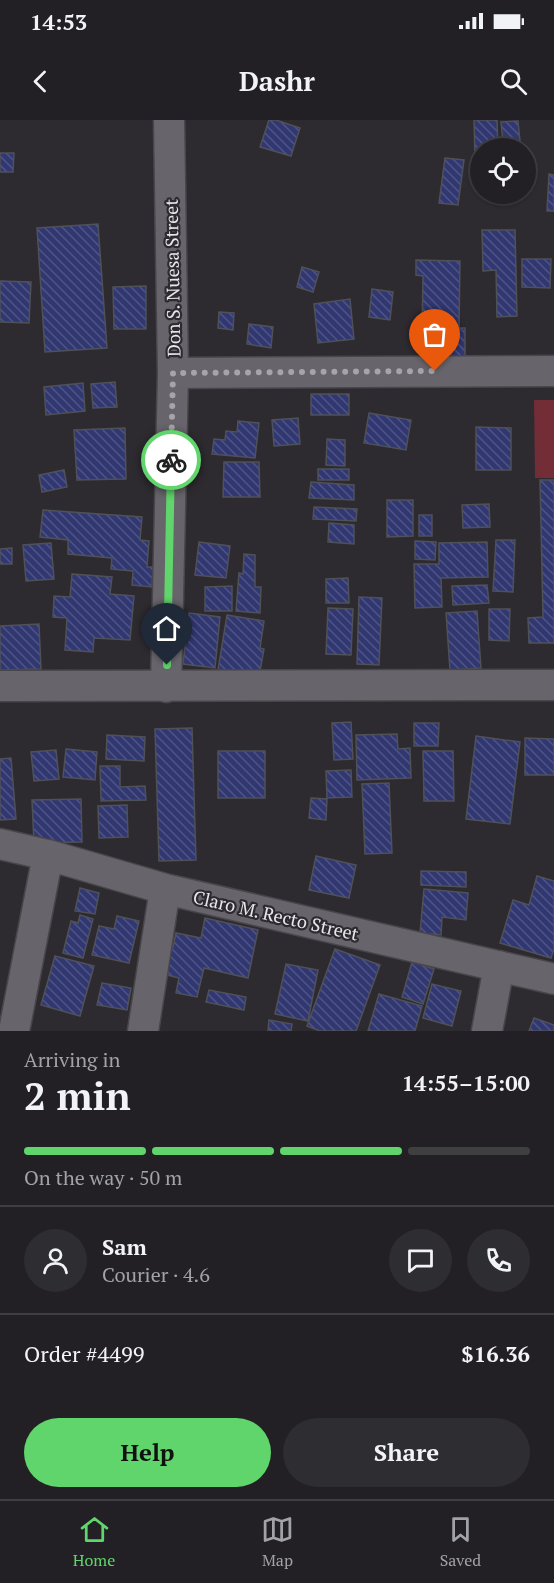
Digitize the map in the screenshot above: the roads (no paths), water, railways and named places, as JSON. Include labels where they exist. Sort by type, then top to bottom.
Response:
[{"type":"street","name":"Don S. Nuesa Street","points":[[166,687],[173,373],[169,120]]},
{"type":"street","points":[[173,373],[554,370]]},
{"type":"street","points":[[0,687],[554,686]]},
{"type":"street","name":"Claro M. Recto Street","points":[[0,844],[48,855],[165,889],[554,979]]},
{"type":"street","points":[[14,1031],[48,855]]},
{"type":"street","points":[[143,1031],[165,889]]},
{"type":"street","points":[[487,1031],[499,966]]}]
